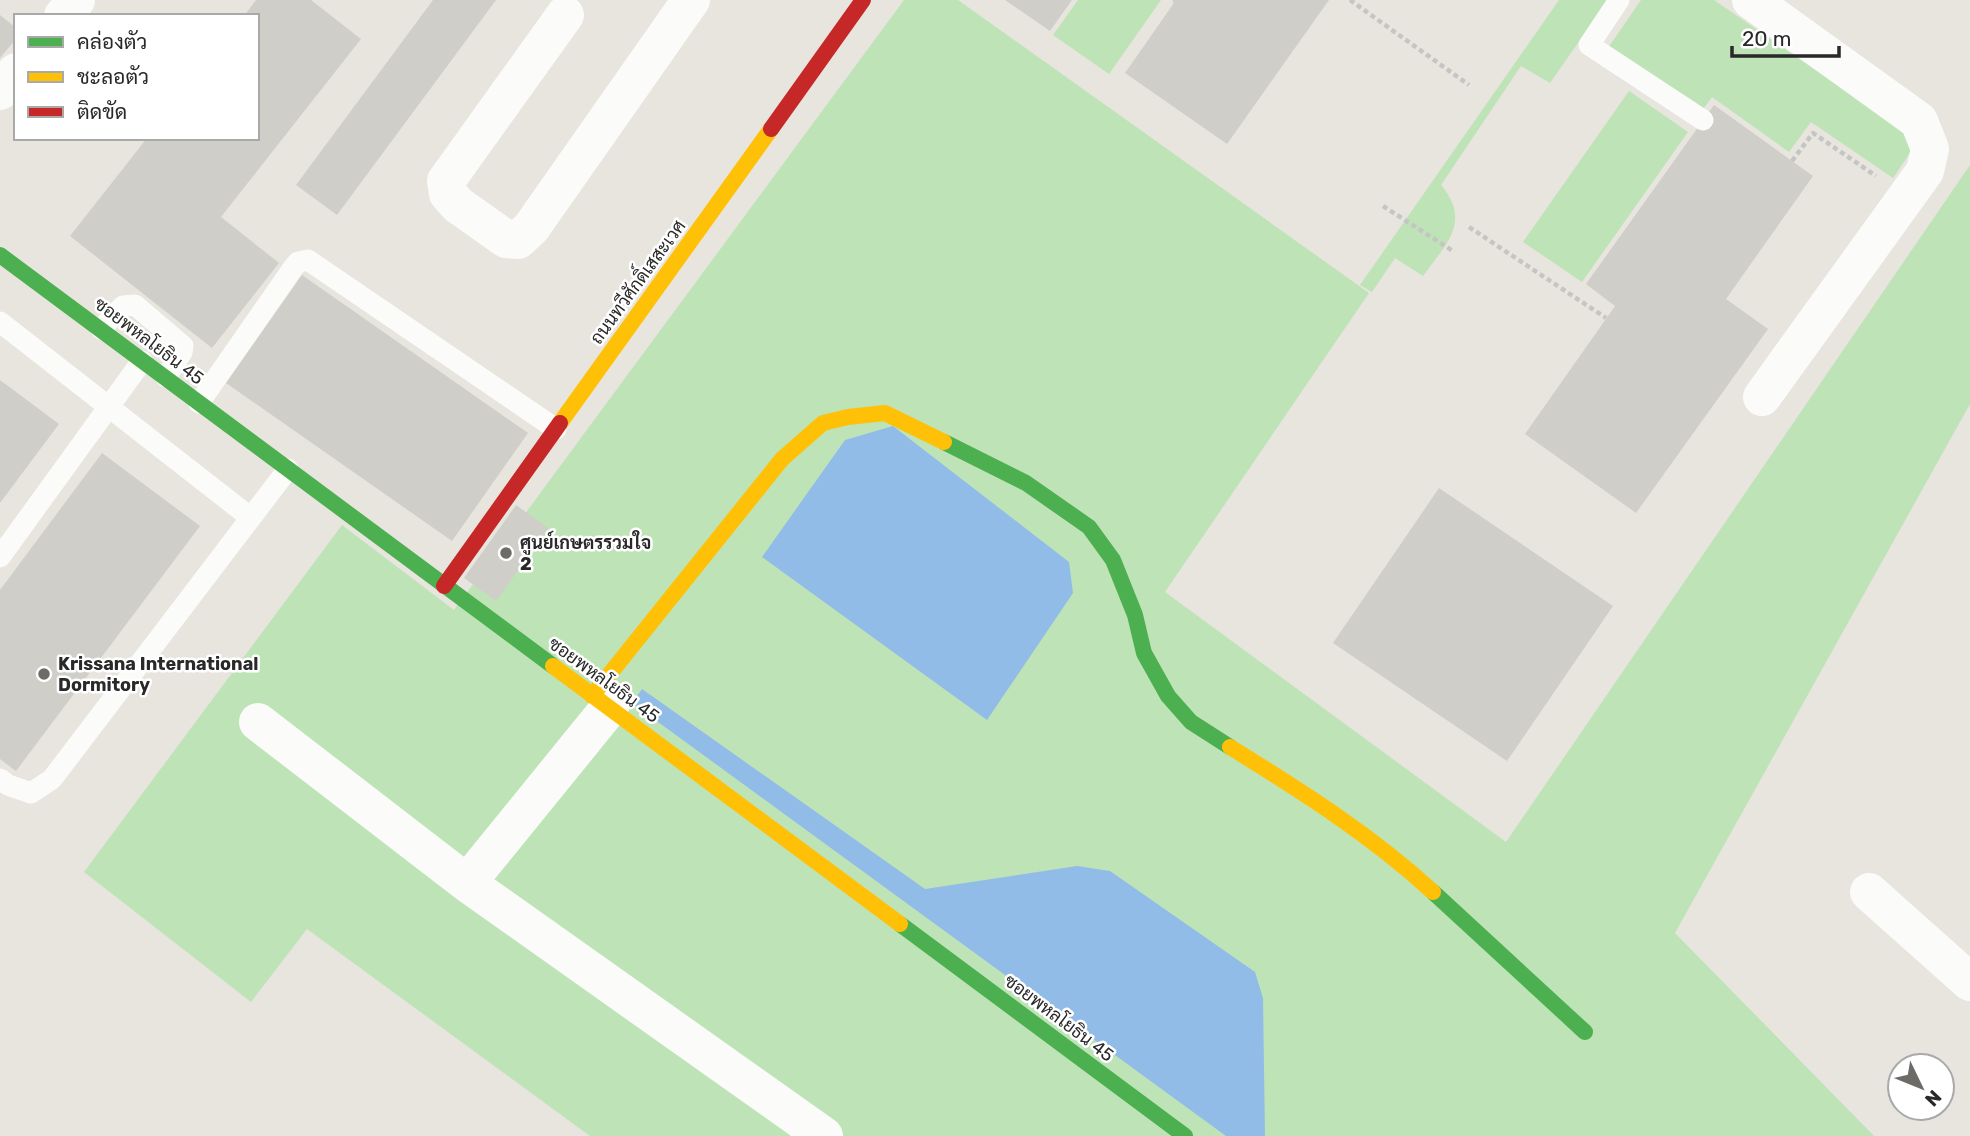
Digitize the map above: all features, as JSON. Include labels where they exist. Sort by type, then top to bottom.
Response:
[{"type":"street","points":[[65,14],[76,0]]},
{"type":"street","points":[[565,15],[446,181],[448,194],[458,205],[506,239],[518,240],[531,228],[691,0]]},
{"type":"street","name":"ถนนทวีศักดิ์เสสะเวศ","points":[[444,586],[863,0]]},
{"type":"street","points":[[1751,0],[1919,121],[1930,149],[1925,171],[1762,397]]},
{"type":"street","points":[[0,91],[14,74]]},
{"type":"street","name":"ซอยพหลโยธิน 45","points":[[2,260],[166,377],[1185,1136]]},
{"type":"street","points":[[467,883],[782,459],[823,424],[848,417],[885,413],[1026,483],[1088,527],[1113,560],[1135,615],[1144,653],[1168,696],[1191,722],[1329,808],[1397,859],[1585,1032]]},
{"type":"street","points":[[258,722],[467,883],[824,1136]]},
{"type":"street","points":[[1869,891],[1970,982]]},
{"type":"lane","points":[[1619,0],[1589,45],[1703,120]]},
{"type":"lane","points":[[199,403],[293,268],[298,262],[308,260],[556,429]]},
{"type":"lane","points":[[101,329],[123,306],[135,305],[183,346],[166,377]]},
{"type":"lane","points":[[0,322],[251,518]]},
{"type":"lane","points":[[0,556],[142,361]]},
{"type":"lane","points":[[0,779],[8,785],[31,793],[52,779],[288,469]]},
{"type":"path","points":[[1350,0],[1469,85]]},
{"type":"path","points":[[1793,161],[1813,133],[1906,196]]},
{"type":"path","points":[[1383,206],[1453,251]]},
{"type":"path","points":[[1469,227],[1606,318]]},
{"type":"green space","points":[[904,0],[958,0],[1369,293],[1165,592],[1506,842],[1970,165],[1970,404],[1675,933],[1874,1136],[590,1136],[307,929],[251,1002],[84,872],[342,525],[454,610]]},
{"type":"green space","points":[[1078,0],[1161,0],[1109,74],[1053,35]]},
{"type":"green space","points":[[1559,0],[1608,0],[1550,83],[1521,66],[1441,185],[1450,198],[1455,222],[1447,243],[1423,276],[1395,258],[1372,292],[1360,285]]},
{"type":"green space","points":[[1641,0],[1714,0],[1918,141],[1893,178],[1811,122],[1789,152],[1712,97],[1701,112],[1608,48]]},
{"type":"green space","points":[[1629,91],[1688,132],[1582,282],[1523,242]]},
{"type":"water","points":[[893,426],[1069,562],[1073,593],[987,720],[762,557],[845,440]]},
{"type":"water","points":[[642,689],[925,889],[1077,866],[1110,871],[1255,972],[1263,998],[1265,1136],[1226,1136],[632,703]]},
{"type":"building","points":[[256,0],[311,0],[361,39],[221,217],[279,263],[212,348],[70,236],[145,140],[259,140],[259,14],[246,14]]},
{"type":"building","points":[[433,0],[496,0],[337,215],[296,185]]},
{"type":"building","points":[[1005,0],[1072,0],[1050,31]]},
{"type":"building","points":[[1176,0],[1329,0],[1227,144],[1125,73]]},
{"type":"building","points":[[0,15],[14,26],[14,41],[0,58]]},
{"type":"building","points":[[1714,105],[1813,176],[1726,299],[1768,329],[1636,513],[1525,434],[1615,306],[1586,284]]},
{"type":"building","points":[[302,275],[528,433],[452,541],[226,383]]},
{"type":"building","points":[[0,380],[59,424],[0,503]]},
{"type":"building","name":"Krissana International Dormitory","points":[[102,453],[200,526],[16,771],[0,759],[0,590]]},
{"type":"building","points":[[1439,488],[1613,606],[1507,761],[1333,643]]},
{"type":"building","name":"ศูนย์เกษตรรวมใจ 2","points":[[516,505],[548,528],[496,601],[464,578]]},
{"type":"traffic: fast","points":[[0,255],[553,666]]},
{"type":"traffic: fast","points":[[944,442],[1026,483],[1089,527],[1113,560],[1135,615],[1144,653],[1168,696],[1191,722],[1230,747]]},
{"type":"traffic: fast","points":[[1433,892],[1585,1032]]},
{"type":"traffic: fast","points":[[900,924],[1185,1136]]},
{"type":"traffic: slow","points":[[560,423],[771,129]]},
{"type":"traffic: slow","points":[[592,696],[782,459],[823,423],[885,413],[944,442]]},
{"type":"traffic: slow","points":[[553,666],[900,924]]},
{"type":"traffic: slow","points":[[1230,747],[1360,833],[1433,892]]},
{"type":"traffic: jam","points":[[771,129],[863,0]]},
{"type":"traffic: jam","points":[[444,586],[560,423]]},
{"type":"place","name":"ศูนย์เกษตรรวมใจ 2","points":[[506,553]]},
{"type":"place","name":"Krissana International Dormitory","points":[[44,674]]}]
